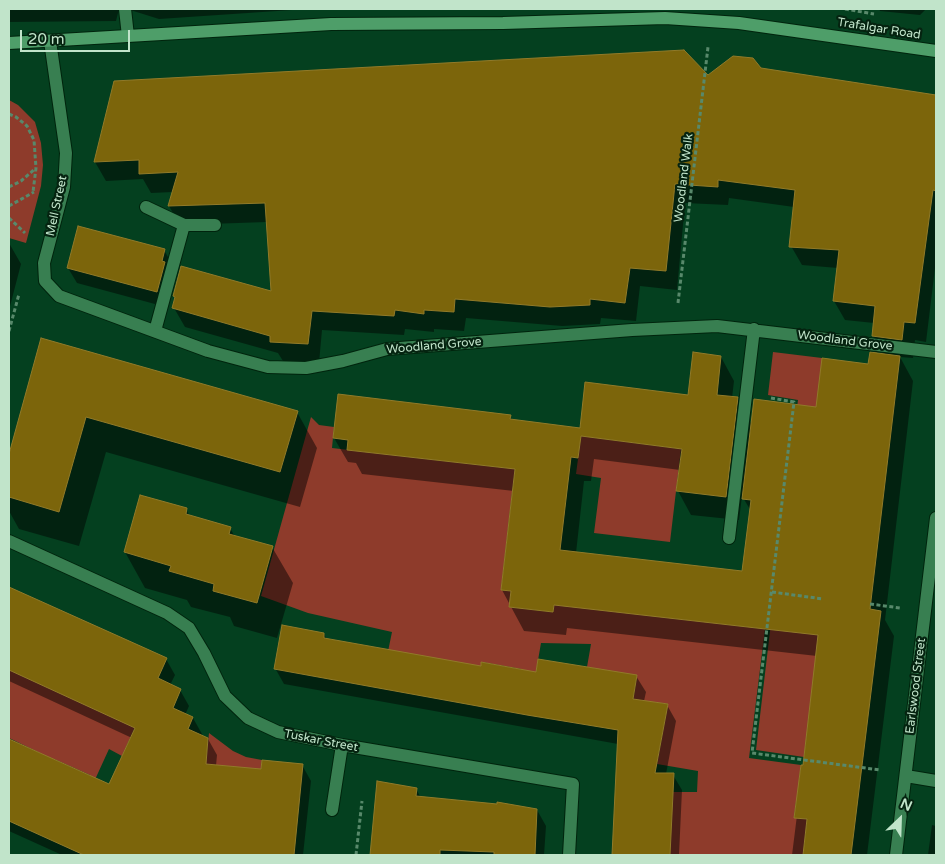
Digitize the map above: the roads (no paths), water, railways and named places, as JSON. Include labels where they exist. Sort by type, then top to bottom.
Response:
[{"type":"main road","name":"Trafalgar Road","points":[[9,43],[340,24],[503,23],[608,14],[739,22],[936,51]]},
{"type":"street","points":[[125,9],[128,36]]},
{"type":"street","name":"Mell Street","points":[[45,281],[44,263],[64,187],[66,153],[50,41]]},
{"type":"street","points":[[146,207],[184,225],[214,225]]},
{"type":"street","points":[[155,331],[184,225]]},
{"type":"street","name":"Woodland Grove","points":[[45,281],[59,296],[208,351],[268,367],[306,368],[343,361],[387,349],[641,329],[718,326],[936,352]]},
{"type":"street","points":[[729,538],[754,329]]},
{"type":"street","name":"Earlswood Street","points":[[896,855],[936,518]]},
{"type":"street","name":"Tuskar Street","points":[[9,541],[167,613],[189,628],[204,653],[225,696],[248,718],[278,732],[342,745],[573,784],[569,855]]},
{"type":"street","points":[[332,810],[342,745]]},
{"type":"street","points":[[906,776],[936,780]]}]
